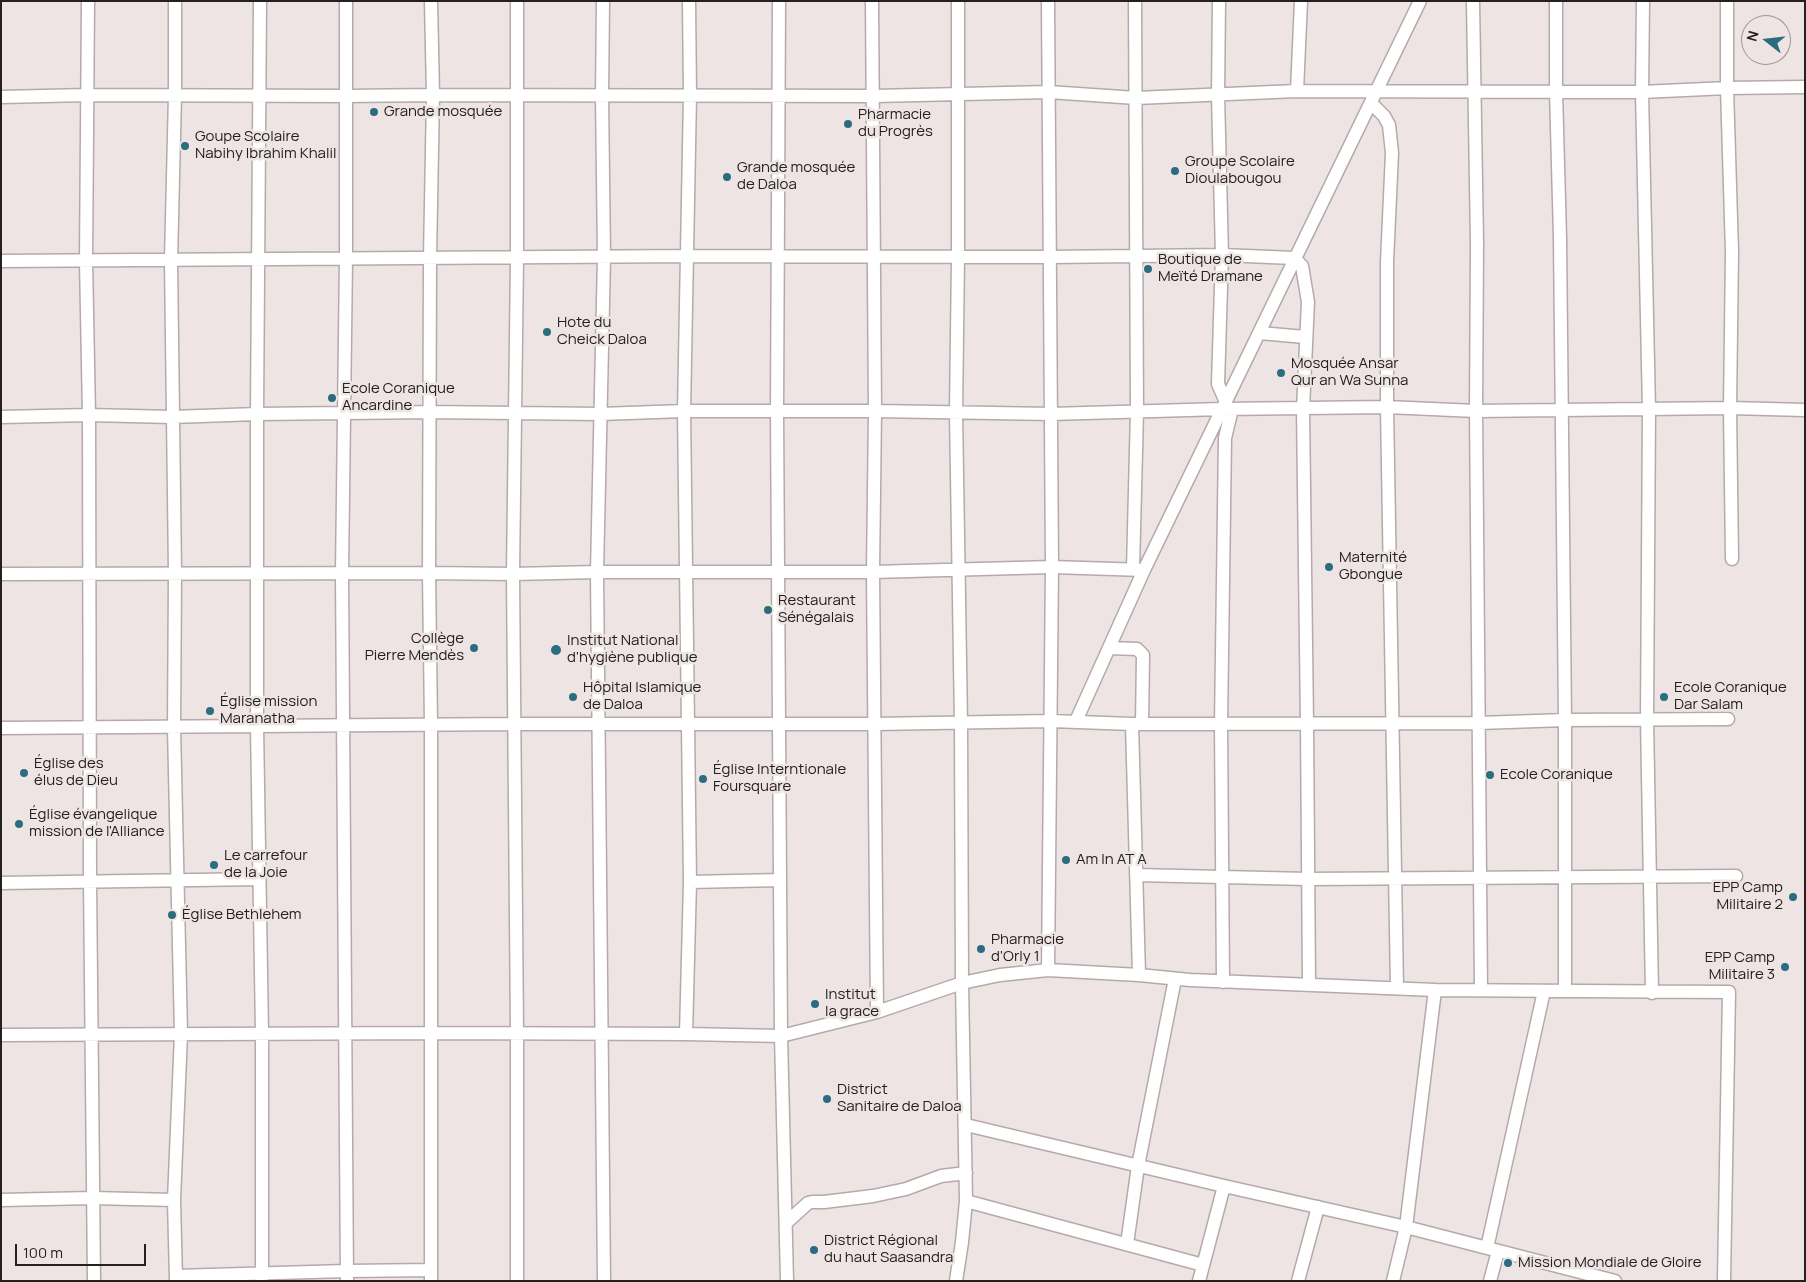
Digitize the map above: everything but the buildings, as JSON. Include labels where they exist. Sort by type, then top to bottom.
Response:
[{"type":"street","points":[[88,1],[86,261],[89,415],[90,880],[94,1281]]},
{"type":"street","points":[[175,1],[171,260],[175,573],[174,728],[182,1034],[174,1200],[176,1279],[431,1275],[432,725],[429,573],[430,258],[433,95],[431,1]]},
{"type":"street","points":[[260,1],[257,725],[262,1034],[262,1277]]},
{"type":"street","points":[[346,1],[346,258],[342,573],[347,1276]]},
{"type":"street","points":[[516,1281],[517,1033],[513,574],[517,258],[517,1]]},
{"type":"street","points":[[603,1],[604,257],[597,572],[604,1281]]},
{"type":"street","points":[[686,1034],[690,882],[684,411],[690,95],[689,1]]},
{"type":"street","points":[[779,1],[777,411],[780,1036],[787,1281]]},
{"type":"street","points":[[872,1],[875,411],[873,572],[877,1012]]},
{"type":"street","points":[[956,1281],[966,1201],[962,983],[962,723],[956,412],[958,1]]},
{"type":"street","points":[[1048,1],[1052,567],[1048,970]]},
{"type":"street","points":[[1135,1],[1138,569]]},
{"type":"street","points":[[1219,1],[1218,95],[1222,255],[1218,384],[1227,406],[1222,724],[1222,982]]},
{"type":"street","points":[[1297,91],[1301,1]]},
{"type":"street","points":[[1076,722],[1109,648],[1138,569],[1227,406],[1294,258],[1420,1]]},
{"type":"street","points":[[1473,1],[1477,243],[1476,411],[1480,990]]},
{"type":"street","points":[[1556,1],[1564,720],[1564,991]]},
{"type":"street","points":[[1643,1],[1642,92],[1650,410],[1647,719],[1652,992]]},
{"type":"street","points":[[1727,1],[1727,88],[1732,252],[1730,408],[1732,559]]},
{"type":"street","points":[[1,97],[87,95],[874,96],[1049,92],[1136,98],[1297,91],[1374,97],[1475,92],[1642,92],[1805,87]]},
{"type":"street","points":[[1374,97],[1389,125],[1392,153],[1388,262],[1387,407],[1397,988]]},
{"type":"street","points":[[1,261],[688,256],[779,258],[1222,255],[1294,258],[1302,266],[1308,302],[1303,409],[1308,724],[1309,985]]},
{"type":"street","points":[[1260,333],[1306,337]]},
{"type":"street","points":[[1,417],[89,415],[172,417],[430,412],[600,414],[684,411],[875,411],[1051,414],[1227,406],[1303,409],[1387,407],[1476,411],[1730,408],[1805,410]]},
{"type":"street","points":[[1,574],[873,572],[1052,567],[1138,569]]},
{"type":"street","points":[[1109,648],[1137,649],[1143,655],[1137,724],[1136,875],[1139,975]]},
{"type":"street","points":[[1,728],[174,728],[257,725],[689,725],[1051,722],[1308,724],[1728,719]]},
{"type":"street","points":[[1136,875],[1308,879],[1736,876]]},
{"type":"street","points":[[1,883],[90,880],[177,881],[259,879]]},
{"type":"street","points":[[690,882],[780,880]]},
{"type":"street","points":[[1,1035],[517,1033],[780,1036],[877,1012],[962,983],[1000,974],[1048,970],[1222,982],[1435,990],[1729,992],[1724,1281]]},
{"type":"street","points":[[1127,1244],[1138,1166],[1175,979]]},
{"type":"street","points":[[1393,1281],[1406,1227],[1435,990]]},
{"type":"street","points":[[1490,1281],[1492,1249],[1544,991]]},
{"type":"street","points":[[966,1125],[1406,1227],[1615,1281]]},
{"type":"street","points":[[786,1223],[808,1203],[873,1196],[906,1189],[941,1176],[966,1173]]},
{"type":"street","points":[[1199,1281],[1224,1186]]},
{"type":"street","points":[[1,1200],[92,1198],[174,1200]]},
{"type":"street","points":[[966,1201],[1203,1265]]},
{"type":"street","points":[[1298,1281],[1318,1207]]},
{"type":"place","name":"Grande mosquée","points":[[374,112]]},
{"type":"place","name":"Pharmacie du Progrès","points":[[848,124]]},
{"type":"place","name":"Goupe Scolaire Nabihy Ibrahim Khalil","points":[[185,146]]},
{"type":"place","name":"Groupe Scolaire Dioulabougou","points":[[1175,171]]},
{"type":"place","name":"Grande mosquée de Daloa","points":[[727,177]]},
{"type":"place","name":"Boutique de Meïté Dramane","points":[[1148,269]]},
{"type":"place","name":"Hote du Cheick Daloa","points":[[547,332]]},
{"type":"place","name":"Mosquée Ansar Qur an Wa Sunna","points":[[1281,373]]},
{"type":"place","name":"Ecole Coranique Ancardine","points":[[332,398]]},
{"type":"place","name":"Maternité Gbongue","points":[[1329,567]]},
{"type":"place","name":"Restaurant Sénégalais","points":[[768,610]]},
{"type":"place","name":"Collège Pierre Mendès","points":[[474,648]]},
{"type":"place","name":"Institut National d'hygiène publique","points":[[556,650]]},
{"type":"place","name":"Hôpital Islamique de Daloa","points":[[573,697]]},
{"type":"place","name":"Ecole Coranique Dar Salam","points":[[1664,697]]},
{"type":"place","name":"Église mission Maranatha","points":[[210,711]]},
{"type":"place","name":"Église des élus de Dieu","points":[[24,773]]},
{"type":"place","name":"Ecole Coranique","points":[[1490,775]]},
{"type":"place","name":"Église Interntionale Foursquare","points":[[703,779]]},
{"type":"place","name":"Église évangelique mission de l'Alliance","points":[[19,824]]},
{"type":"place","name":"Am In AT A","points":[[1066,860]]},
{"type":"place","name":"Le carrefour de la Joie","points":[[214,865]]},
{"type":"place","name":"EPP Camp Militaire 2","points":[[1793,897]]},
{"type":"place","name":"Église Bethlehem","points":[[172,915]]},
{"type":"place","name":"Pharmacie d'Orly 1","points":[[981,949]]},
{"type":"place","name":"EPP Camp Militaire 3","points":[[1785,967]]},
{"type":"place","name":"Institut la grace","points":[[815,1004]]},
{"type":"place","name":"District Sanitaire de Daloa","points":[[827,1099]]},
{"type":"place","name":"District Régional du haut Saasandra","points":[[814,1250]]},
{"type":"place","name":"Mission Mondiale de Gloire","points":[[1508,1263]]}]
